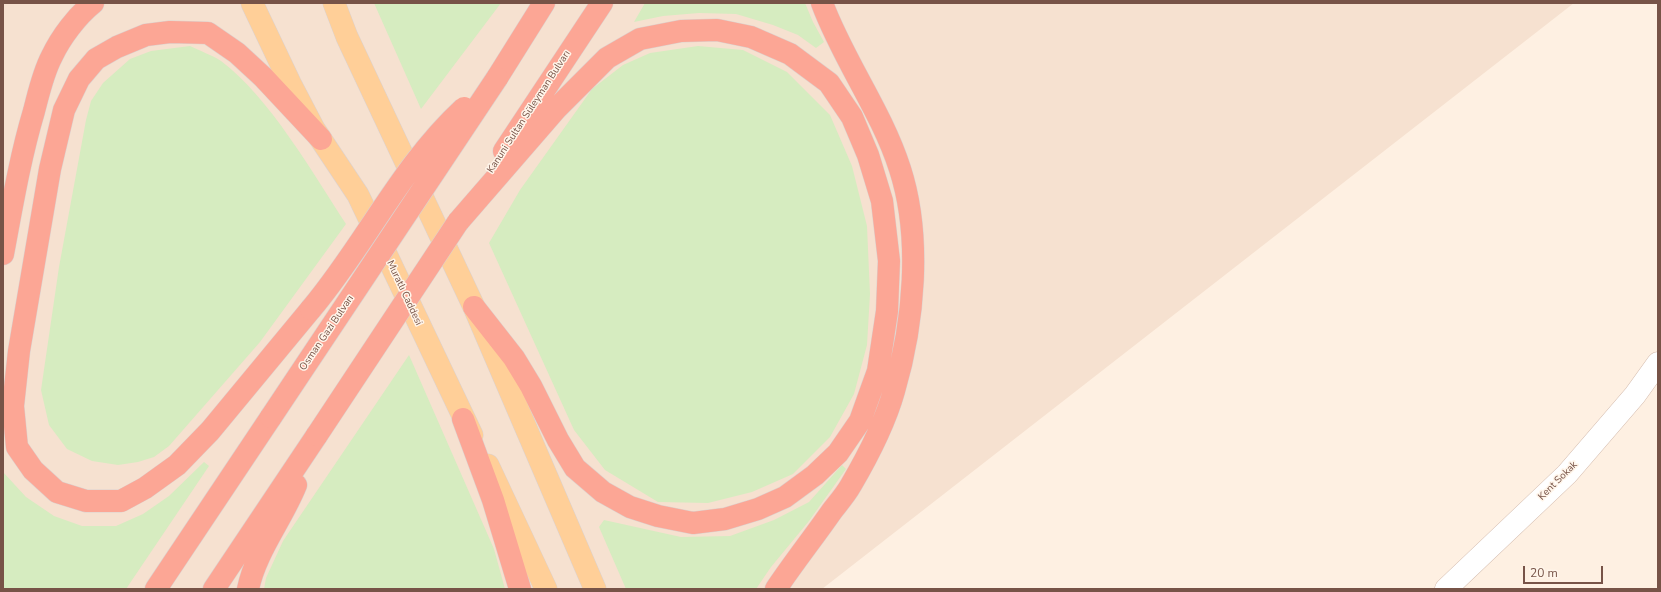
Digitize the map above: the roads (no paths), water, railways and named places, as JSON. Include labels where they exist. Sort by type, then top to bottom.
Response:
[{"type":"highway","points":[[3,254],[27,134],[40,87],[52,56],[68,31],[86,9],[93,3]]},
{"type":"highway","points":[[321,139],[238,54],[208,33],[170,32],[146,35],[117,47],[96,59],[79,79],[64,110],[50,169],[19,351],[13,406],[17,447],[32,470],[57,492],[86,501],[121,501],[145,488],[177,466],[210,431],[329,288],[389,198],[425,151],[462,111],[498,78],[544,3]]},
{"type":"highway","name":"Kanuni Sultan Süleyman Bulvarı","points":[[458,222],[602,3]]},
{"type":"highway","points":[[776,589],[850,485],[878,432],[894,392],[905,346],[911,304],[913,271],[912,235],[908,204],[900,169],[879,117],[835,32],[822,3]]},
{"type":"highway","points":[[214,589],[458,222],[556,108],[607,58],[640,39],[681,31],[717,30],[751,37],[790,54],[829,84],[852,117],[868,155],[882,201],[889,261],[888,311],[878,371],[860,421],[838,453],[815,475],[785,497],[758,509],[725,519],[694,523],[658,516],[630,507],[598,487],[575,468],[558,440],[531,386],[514,358],[474,307]]},
{"type":"highway","name":"Osman Gazi Bulvarı","points":[[156,589],[498,78]]},
{"type":"highway","points":[[463,418],[493,500],[520,589]]},
{"type":"highway","points":[[248,589],[254,570],[263,550],[291,499],[317,435]]},
{"type":"main road","name":"Muratlı Caddesi","points":[[252,3],[290,83],[321,139],[358,195],[463,418],[498,483],[546,589]]},
{"type":"main road","points":[[334,3],[348,37],[474,307],[595,589]]},
{"type":"street","name":"Kent Sokak","points":[[1446,589],[1567,474],[1635,396],[1658,363]]}]
